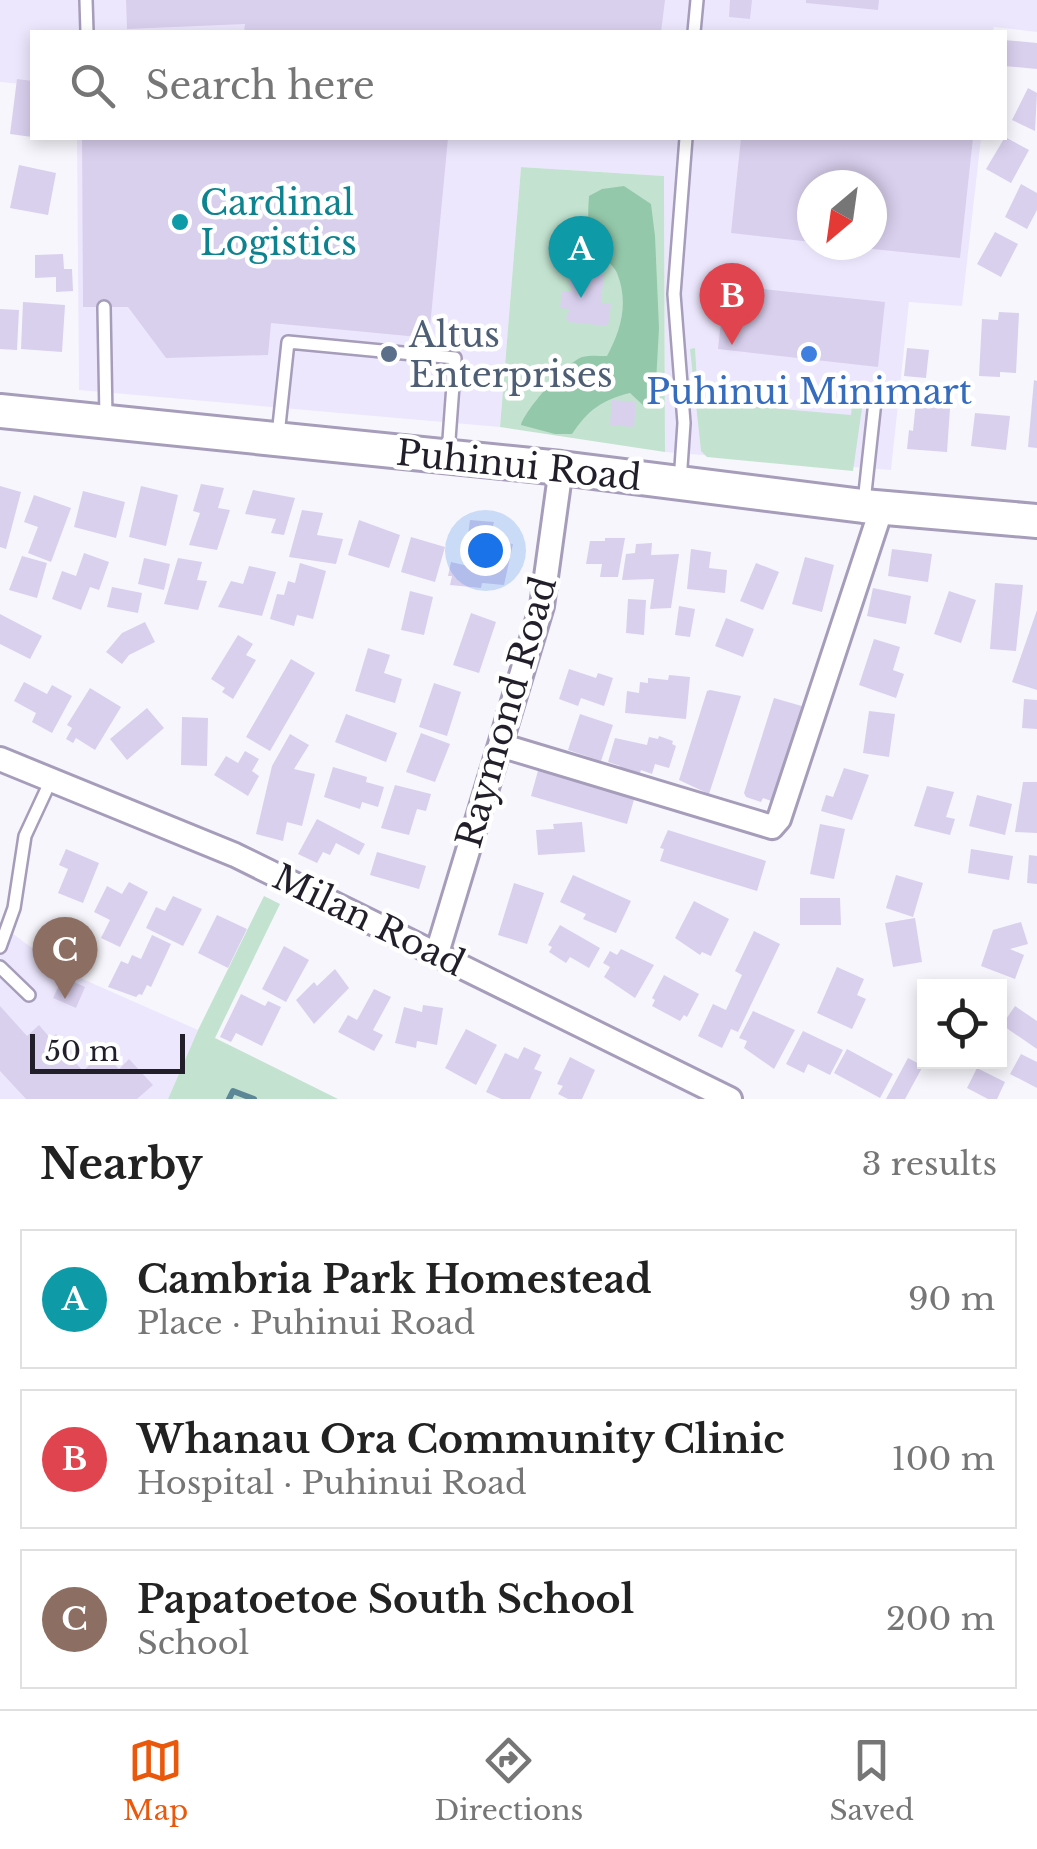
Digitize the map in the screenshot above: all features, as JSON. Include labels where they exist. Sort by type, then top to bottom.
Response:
[{"type":"main road","name":"Puhinui Road","points":[[0,411],[562,468],[873,507],[1037,521]]},
{"type":"street","name":"Raymond Road","points":[[437,953],[542,606],[562,468]]},
{"type":"street","points":[[500,745],[772,827],[780,820],[873,507]]},
{"type":"street","name":"Milan Road","points":[[0,759],[235,855],[730,1099]]},
{"type":"lane","points":[[86,0],[87,30]]},
{"type":"lane","points":[[694,30],[697,0]]},
{"type":"lane","points":[[680,483],[684,423],[674,294],[686,140]]},
{"type":"lane","points":[[104,306],[106,422]]},
{"type":"lane","points":[[278,439],[288,342],[456,358],[447,457]]},
{"type":"lane","points":[[873,507],[876,392]]},
{"type":"lane","points":[[0,947],[14,908],[25,836],[51,780]]},
{"type":"lane","points":[[0,967],[29,995]]},
{"type":"shaded area","points":[[0,0],[1037,0],[1037,32],[994,27],[30,30],[30,85],[0,82]]},
{"type":"shaded area","points":[[77,140],[981,140],[962,306],[909,302],[891,470],[665,452],[664,176],[521,167],[500,427],[79,390]]},
{"type":"shaded area","points":[[0,924],[60,969],[198,1030],[168,1099],[0,1099]]},
{"type":"green space","points":[[521,167],[664,176],[665,452],[500,427]]},
{"type":"green space","points":[[624,186],[651,204],[659,328],[655,401],[645,407],[630,393],[611,399],[590,412],[572,434],[521,425],[538,398],[566,368],[582,357],[607,356],[612,346],[622,316],[621,284],[593,243],[588,223],[589,196],[602,189]]},
{"type":"green space","points":[[695,348],[698,398],[702,402],[851,415],[852,405],[859,405],[862,408],[853,471],[707,457],[701,451],[690,349]]},
{"type":"green space","points":[[264,896],[280,904],[215,1038],[338,1099],[168,1099],[198,1030]]},
{"type":"building","points":[[126,0],[665,0],[661,30],[244,30],[245,24],[127,29]]},
{"type":"building","points":[[730,0],[752,0],[750,19],[729,17]]},
{"type":"building","points":[[806,0],[879,0],[878,10]]},
{"type":"building","points":[[1007,40],[1037,43],[1037,69],[1007,66]]},
{"type":"building","points":[[17,79],[30,81],[30,137],[10,134]]},
{"type":"building","points":[[1028,88],[1037,93],[1035,131],[1012,120]]},
{"type":"building","points":[[1007,138],[1029,150],[1011,183],[986,169]]},
{"type":"building","points":[[82,140],[448,140],[429,338],[271,323],[268,355],[166,358],[128,307],[83,307]]},
{"type":"building","points":[[741,140],[973,140],[960,258],[887,250],[887,170],[797,170],[797,240],[731,233]]},
{"type":"building","points":[[19,165],[56,173],[48,215],[10,208]]},
{"type":"building","points":[[1021,184],[1037,193],[1037,210],[1027,229],[1005,217]]},
{"type":"building","points":[[995,232],[1018,244],[1001,277],[977,264]]},
{"type":"building","points":[[63,254],[64,269],[72,269],[73,291],[56,292],[56,277],[35,278],[35,255]]},
{"type":"building","points":[[573,271],[604,274],[601,303],[611,304],[608,326],[569,322],[566,318],[570,309],[560,308],[562,291],[572,292],[569,281]]},
{"type":"building","points":[[725,285],[885,302],[878,367],[718,349]]},
{"type":"building","points":[[23,302],[65,305],[62,352],[21,349]]},
{"type":"building","points":[[0,309],[19,310],[17,350],[0,349]]},
{"type":"building","points":[[999,312],[1019,313],[1016,373],[979,376],[982,319],[998,320]]},
{"type":"building","points":[[907,348],[929,350],[926,378],[904,376]]},
{"type":"building","points":[[1034,380],[1037,381],[1037,448],[1028,447]]},
{"type":"building","points":[[917,391],[951,394],[947,452],[907,449]]},
{"type":"building","points":[[612,400],[636,402],[634,427],[610,425]]},
{"type":"building","points":[[975,413],[1010,416],[1006,450],[971,446]]},
{"type":"building","points":[[201,484],[224,488],[218,508],[230,510],[217,550],[189,545],[200,513],[193,511]]},
{"type":"building","points":[[0,486],[21,492],[6,549],[0,547]]},
{"type":"building","points":[[141,486],[178,495],[166,546],[129,537]]},
{"type":"building","points":[[253,490],[295,498],[284,535],[271,533],[276,519],[245,514]]},
{"type":"building","points":[[83,491],[125,502],[116,538],[74,527]]},
{"type":"building","points":[[34,495],[71,508],[51,562],[28,553],[38,527],[24,522]]},
{"type":"building","points":[[302,510],[323,513],[317,535],[343,539],[336,564],[289,557]]},
{"type":"building","points":[[359,520],[400,535],[389,568],[348,555]]},
{"type":"building","points":[[470,520],[494,522],[489,541],[513,544],[504,585],[450,585],[451,562],[464,565]]},
{"type":"building","points":[[411,537],[445,547],[435,582],[401,572]]},
{"type":"building","points":[[625,538],[618,577],[600,577],[602,564],[586,564],[590,541]]},
{"type":"building","points":[[652,543],[651,555],[679,554],[671,608],[650,609],[654,579],[622,580],[626,554],[635,553],[636,544]]},
{"type":"building","points":[[691,549],[711,552],[709,568],[727,570],[725,593],[687,589]]},
{"type":"building","points":[[892,549],[932,554],[928,582],[888,576]]},
{"type":"building","points":[[84,553],[109,562],[99,590],[90,587],[81,610],[52,599],[62,571],[76,576]]},
{"type":"building","points":[[22,556],[47,563],[37,598],[9,590]]},
{"type":"building","points":[[805,557],[834,565],[822,612],[792,604]]},
{"type":"building","points":[[144,558],[170,564],[164,590],[138,584]]},
{"type":"building","points":[[178,558],[202,562],[197,580],[207,581],[198,610],[164,604]]},
{"type":"building","points":[[300,563],[326,571],[313,619],[297,615],[294,626],[270,619],[277,594],[284,595],[288,581],[295,583]]},
{"type":"building","points":[[756,563],[779,572],[763,610],[740,601]]},
{"type":"building","points":[[249,566],[276,572],[262,616],[218,607],[231,581],[243,584]]},
{"type":"building","points":[[995,583],[1023,585],[1016,651],[990,649]]},
{"type":"building","points":[[112,587],[142,593],[138,613],[107,607]]},
{"type":"building","points":[[873,588],[911,596],[906,624],[867,616]]},
{"type":"building","points":[[410,591],[433,597],[424,635],[401,630]]},
{"type":"building","points":[[949,591],[976,600],[961,643],[934,634]]},
{"type":"building","points":[[628,599],[646,600],[644,635],[626,633]]},
{"type":"building","points":[[679,606],[695,609],[690,637],[675,635]]},
{"type":"building","points":[[1037,610],[1037,690],[1012,682]]},
{"type":"building","points":[[471,613],[496,622],[479,673],[453,665]]},
{"type":"building","points":[[0,614],[42,636],[30,659],[0,644]]},
{"type":"building","points":[[726,618],[754,629],[743,657],[715,646]]},
{"type":"building","points":[[145,622],[155,642],[129,655],[122,664],[106,652],[122,633]]},
{"type":"building","points":[[238,635],[253,644],[246,655],[256,660],[233,699],[211,679]]},
{"type":"building","points":[[874,639],[900,647],[893,670],[904,674],[896,698],[859,685]]},
{"type":"building","points":[[368,648],[390,655],[384,673],[402,679],[395,703],[355,691]]},
{"type":"building","points":[[291,659],[315,673],[270,751],[246,737]]},
{"type":"building","points":[[569,669],[596,678],[598,673],[613,678],[604,706],[581,698],[578,706],[559,699]]},
{"type":"building","points":[[669,675],[690,677],[686,719],[625,713],[627,691],[639,693],[640,682],[648,683],[648,678],[668,680]]},
{"type":"building","points":[[24,682],[47,694],[52,685],[72,696],[52,733],[32,722],[36,713],[14,701]]},
{"type":"building","points":[[434,683],[461,692],[447,736],[419,727]]},
{"type":"building","points":[[90,688],[121,707],[95,750],[76,738],[73,743],[66,739],[72,728],[67,725]]},
{"type":"building","points":[[710,690],[741,696],[709,794],[679,780]]},
{"type":"building","points":[[774,698],[805,707],[774,802],[763,798],[761,802],[744,793]]},
{"type":"building","points":[[1024,699],[1037,700],[1037,729],[1022,728]]},
{"type":"building","points":[[147,708],[164,728],[127,760],[110,739]]},
{"type":"building","points":[[869,711],[895,714],[889,757],[863,753]]},
{"type":"building","points":[[346,714],[397,733],[386,762],[335,742]]},
{"type":"building","points":[[580,714],[613,725],[601,761],[568,750]]},
{"type":"building","points":[[182,717],[208,718],[207,766],[181,765]]},
{"type":"building","points":[[421,733],[450,744],[435,782],[406,772]]},
{"type":"building","points":[[290,734],[309,745],[294,769],[315,774],[302,826],[287,822],[283,841],[256,834],[272,766]]},
{"type":"building","points":[[659,736],[676,746],[669,768],[655,764],[652,774],[641,770],[639,776],[608,762],[615,738],[647,745],[649,737]]},
{"type":"building","points":[[245,751],[259,759],[252,771],[259,776],[248,796],[214,775],[226,756],[238,763]]},
{"type":"building","points":[[333,767],[367,777],[366,782],[384,787],[378,807],[362,802],[360,809],[324,797]]},
{"type":"building","points":[[539,767],[635,796],[627,824],[531,796]]},
{"type":"building","points":[[844,768],[869,775],[852,820],[821,811],[826,795],[833,797]]},
{"type":"building","points":[[1023,782],[1037,782],[1037,833],[1015,832]]},
{"type":"building","points":[[395,785],[431,794],[426,811],[417,809],[409,835],[381,828]]},
{"type":"building","points":[[927,786],[954,792],[946,817],[955,819],[950,835],[914,826]]},
{"type":"building","points":[[977,795],[1012,804],[1005,835],[969,826]]},
{"type":"building","points":[[317,819],[365,844],[359,855],[336,843],[330,855],[323,852],[317,863],[298,854]]},
{"type":"building","points":[[582,822],[585,852],[538,855],[536,830]]},
{"type":"building","points":[[820,824],[845,829],[834,879],[810,874]]},
{"type":"building","points":[[668,830],[766,861],[757,891],[660,861],[664,849],[660,848]]},
{"type":"building","points":[[66,849],[99,863],[83,903],[58,893],[68,869],[59,865]]},
{"type":"building","points":[[971,849],[1013,856],[1009,880],[968,873]]},
{"type":"building","points":[[377,852],[426,866],[419,889],[370,875]]},
{"type":"building","points":[[1029,855],[1037,856],[1037,884],[1027,883]]},
{"type":"building","points":[[573,875],[631,901],[616,933],[583,919],[586,914],[560,902]]},
{"type":"building","points":[[896,875],[923,883],[913,917],[886,908]]},
{"type":"building","points":[[129,882],[148,892],[120,947],[101,938],[110,920],[94,912],[107,886],[122,894]]},
{"type":"building","points":[[514,883],[544,893],[527,944],[498,935]]},
{"type":"building","points":[[173,896],[202,909],[183,946],[146,928],[156,907],[165,911]]},
{"type":"building","points":[[800,898],[840,898],[841,925],[800,925]]},
{"type":"building","points":[[694,901],[729,919],[711,956],[702,952],[700,955],[675,938]]},
{"type":"building","points":[[217,915],[247,929],[228,968],[198,953]]},
{"type":"building","points":[[915,918],[922,962],[893,967],[885,923]]},
{"type":"building","points":[[1021,922],[1028,944],[1010,949],[1024,955],[1015,979],[981,966],[993,930]]},
{"type":"building","points":[[560,925],[600,948],[589,968],[570,957],[566,963],[549,952],[552,947],[548,945]]},
{"type":"building","points":[[754,931],[780,944],[738,1032],[731,1029],[722,1048],[698,1036],[713,1004],[726,1010],[742,975],[735,971]]},
{"type":"building","points":[[152,935],[171,944],[151,987],[147,985],[142,995],[136,997],[108,987],[121,961],[128,964],[132,955],[141,959]]},
{"type":"building","points":[[71,945],[95,955],[86,974],[63,963]]},
{"type":"building","points":[[284,946],[309,960],[286,1002],[262,989]]},
{"type":"building","points":[[621,949],[654,965],[635,998],[604,977],[610,967],[603,963],[610,951],[617,955]]},
{"type":"building","points":[[837,967],[864,979],[857,995],[866,999],[852,1029],[817,1013]]},
{"type":"building","points":[[335,969],[349,988],[314,1024],[296,1000]]},
{"type":"building","points":[[664,975],[699,994],[687,1017],[684,1015],[680,1021],[652,1006]]},
{"type":"building","points":[[63,977],[85,987],[76,1008],[53,998]]},
{"type":"building","points":[[374,989],[391,997],[373,1030],[383,1035],[374,1051],[338,1032],[348,1015],[357,1020]]},
{"type":"building","points":[[241,994],[265,1006],[268,1001],[281,1007],[262,1046],[236,1033],[231,1042],[220,1037]]},
{"type":"building","points":[[423,1005],[443,1008],[437,1045],[417,1041],[416,1048],[395,1043],[404,1007],[422,1012]]},
{"type":"building","points":[[0,1006],[27,1036],[39,1025],[51,1039],[56,1034],[77,1057],[73,1060],[83,1071],[103,1052],[119,1069],[129,1059],[153,1085],[137,1099],[26,1099],[0,1071]]},
{"type":"building","points":[[1015,1006],[1037,1021],[1037,1049],[1007,1028],[1007,1018]]},
{"type":"building","points":[[753,1011],[795,1030],[774,1069],[744,1048],[747,1041],[739,1038]]},
{"type":"building","points":[[466,1029],[497,1045],[476,1085],[445,1068]]},
{"type":"building","points":[[803,1031],[843,1050],[830,1075],[808,1064],[804,1073],[786,1064]]},
{"type":"building","points":[[524,1047],[541,1055],[534,1069],[542,1072],[530,1099],[501,1099],[486,1092],[505,1053],[518,1059]]},
{"type":"building","points":[[847,1049],[893,1074],[880,1098],[834,1073]]},
{"type":"building","points":[[1021,1054],[1037,1062],[1037,1088],[1010,1074]]},
{"type":"building","points":[[570,1057],[595,1070],[582,1099],[558,1094],[563,1086],[557,1084]]},
{"type":"building","points":[[908,1058],[917,1063],[917,1069],[921,1069],[905,1099],[886,1099]]},
{"type":"building","points":[[976,1069],[1005,1082],[997,1099],[988,1099],[967,1088]]},
{"type":"waterway","points":[[229,1099],[233,1091],[254,1099]]},
{"type":"place","name":"Cardinal Logistics","points":[[180,222]]},
{"type":"place","name":"Cambria Park Homestead","points":[[581,298]]},
{"type":"place","name":"Whanau Ora Community Clinic","points":[[732,345]]},
{"type":"place","name":"Altus Enterprises","points":[[389,354]]},
{"type":"place","name":"Puhinui Minimart","points":[[809,354]]},
{"type":"place","name":"Papatoetoe South School","points":[[65,999]]}]
